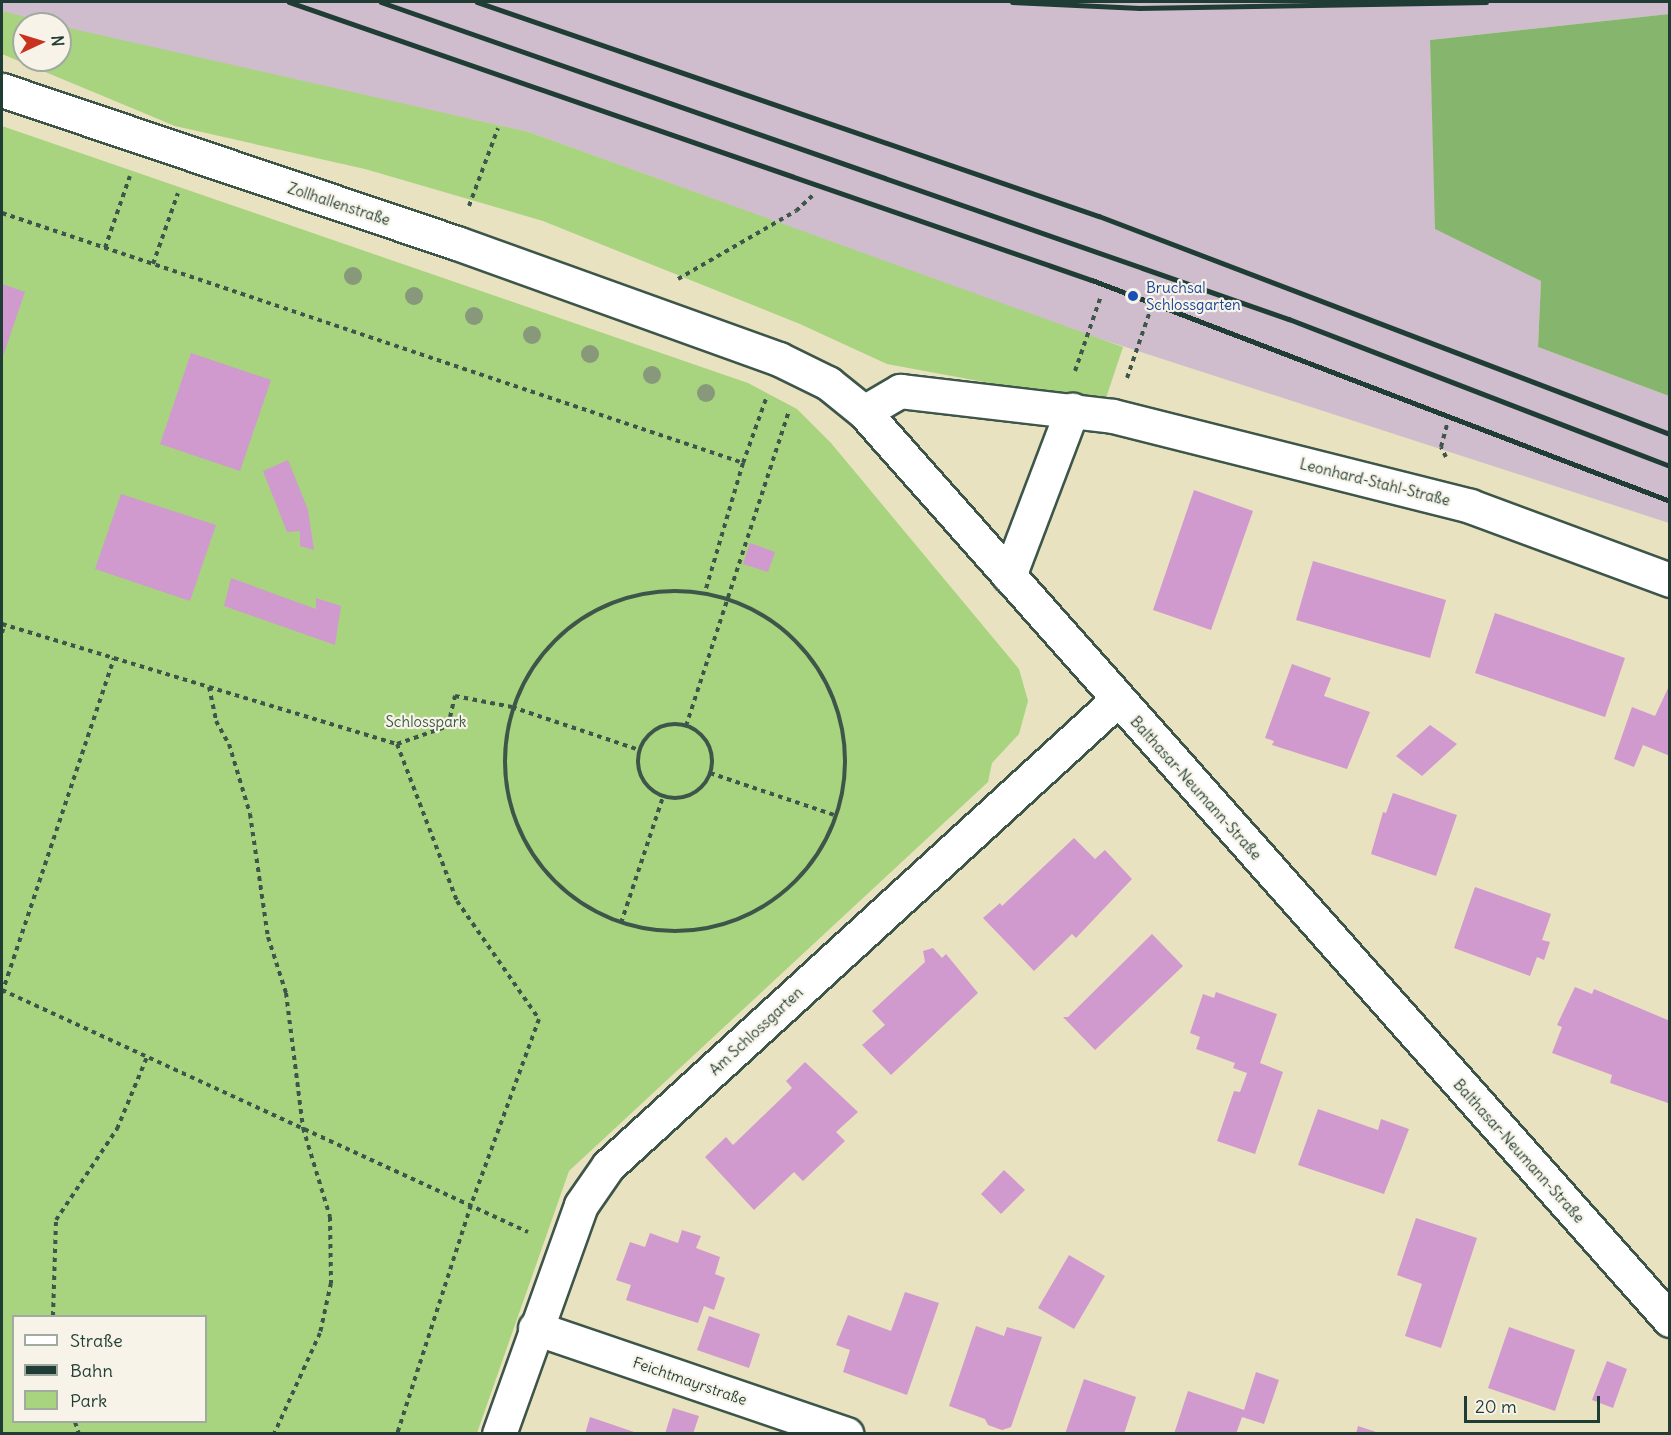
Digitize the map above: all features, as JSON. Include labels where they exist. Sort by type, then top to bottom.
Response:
[{"type":"street","name":"Zollhallenstraße","points":[[2,90],[457,243],[675,322]]},
{"type":"street","name":"Balthasar-Neumann-Straße","points":[[675,322],[791,364],[828,383],[864,412],[1117,700],[1670,1320]]},
{"type":"street","name":"Leonhard-Stahl-Straße","points":[[864,412],[900,391],[1072,395],[1113,416],[1470,506],[1670,580]]},
{"type":"street","points":[[1009,576],[1072,395]]},
{"type":"street","name":"Am Schlossgarten","points":[[498,1434],[581,1205],[609,1166],[1117,700]]},
{"type":"street","name":"Feichtmayrstraße","points":[[535,1328],[846,1434]]},
{"type":"path","points":[[474,190],[498,128]]},
{"type":"path","points":[[679,276],[796,211],[813,195]]},
{"type":"path","points":[[2,213],[743,463]]},
{"type":"path","points":[[105,248],[116,217]]},
{"type":"path","points":[[153,264],[163,235]]},
{"type":"path","points":[[1072,395],[1101,296]]},
{"type":"path","points":[[1126,382],[1149,314]]},
{"type":"path","points":[[705,592],[743,463],[791,364]]},
{"type":"path","points":[[686,726],[728,599],[791,364]]},
{"type":"path","points":[[1441,447],[1447,424]]},
{"type":"path","points":[[653,591],[705,592],[728,599],[764,616],[787,634],[820,671],[836,707],[844,746],[843,786],[837,816],[816,857],[792,886],[762,908],[728,924],[692,932],[654,931],[621,923],[579,903],[546,874],[522,838],[507,796],[504,752],[513,706],[533,666],[566,629],[606,604],[653,591]]},
{"type":"path","points":[[2,633],[3,624],[396,744],[448,726],[455,696],[513,706],[639,750]]},
{"type":"path","points":[[114,658],[2,991],[564,1249]]},
{"type":"path","points":[[209,687],[216,721],[228,744],[250,814],[268,937],[286,993],[303,1128],[330,1217],[331,1283],[320,1333],[274,1434]]},
{"type":"path","points":[[676,724],[686,726],[706,741],[712,752],[710,774],[695,794],[684,798],[663,797],[643,782],[639,771],[639,750],[654,730],[676,724]]},
{"type":"path","points":[[396,744],[457,902],[539,1019],[471,1205],[397,1434]]},
{"type":"path","points":[[710,774],[837,816]]},
{"type":"path","points":[[621,923],[663,797]]},
{"type":"path","points":[[53,1315],[57,1220],[117,1129],[147,1057]]},
{"type":"shaded area","points":[[2,2],[1669,2],[1669,14],[1430,40],[1436,229],[1541,281],[1538,347],[1669,396],[1669,523],[1076,331],[529,132],[72,32],[72,12],[12,12],[12,17],[2,14]]},
{"type":"green space","points":[[2,11],[12,14],[12,58],[2,54]]},
{"type":"green space","points":[[1670,14],[1669,396],[1538,347],[1541,281],[1435,229],[1430,40]]},
{"type":"green space","points":[[72,29],[529,132],[1123,347],[1104,404],[887,364],[800,324],[543,221],[365,169],[175,126],[45,72],[72,72]]},
{"type":"green space","name":"Schlosspark","points":[[2,126],[748,383],[797,409],[831,443],[1019,669],[1028,701],[1019,734],[992,763],[988,782],[569,1171],[477,1433],[2,1433]]},
{"type":"building","points":[[2,284],[25,292],[2,359]]},
{"type":"building","points":[[191,353],[271,380],[240,471],[160,444]]},
{"type":"building","points":[[288,460],[308,510],[314,550],[300,546],[300,531],[287,532],[263,471]]},
{"type":"building","points":[[1194,490],[1253,511],[1211,630],[1153,610]]},
{"type":"building","points":[[121,494],[216,525],[190,601],[95,569]]},
{"type":"building","points":[[750,543],[775,552],[768,572],[743,564]]},
{"type":"building","points":[[1313,561],[1446,600],[1430,658],[1296,620]]},
{"type":"building","points":[[231,578],[316,609],[316,598],[341,606],[335,645],[224,606]]},
{"type":"building","points":[[1495,613],[1625,658],[1605,717],[1475,673]]},
{"type":"building","points":[[1292,664],[1331,678],[1324,696],[1370,712],[1347,769],[1272,745],[1274,741],[1265,738]]},
{"type":"building","points":[[1670,684],[1670,756],[1643,745],[1634,767],[1614,759],[1632,707],[1655,716]]},
{"type":"building","points":[[1430,725],[1457,744],[1422,776],[1396,756]]},
{"type":"building","points":[[1393,793],[1457,815],[1436,876],[1371,854],[1383,812],[1386,813]]},
{"type":"building","points":[[1074,838],[1095,859],[1105,850],[1132,879],[1076,938],[1072,934],[1034,971],[983,918],[1000,903],[1002,906]]},
{"type":"building","points":[[1475,887],[1551,914],[1542,940],[1550,942],[1544,960],[1537,957],[1530,976],[1454,948]]},
{"type":"building","points":[[1152,934],[1183,966],[1095,1050],[1063,1017],[1068,1017]]},
{"type":"building","points":[[933,948],[942,958],[946,954],[978,993],[891,1075],[862,1045],[885,1025],[872,1011],[925,962],[923,951]]},
{"type":"building","points":[[1575,987],[1592,994],[1594,989],[1670,1021],[1668,1103],[1610,1083],[1612,1075],[1552,1053],[1562,1027],[1557,1025]]},
{"type":"building","points":[[1216,992],[1277,1014],[1260,1063],[1283,1072],[1255,1154],[1217,1141],[1234,1091],[1240,1092],[1247,1073],[1233,1068],[1235,1063],[1196,1049],[1200,1037],[1190,1033],[1203,994],[1214,998]]},
{"type":"building","points":[[805,1062],[858,1112],[836,1132],[845,1141],[803,1181],[794,1172],[754,1210],[705,1157],[726,1137],[733,1145],[792,1088],[786,1081]]},
{"type":"building","points":[[1318,1109],[1378,1130],[1381,1119],[1409,1129],[1384,1194],[1298,1165]]},
{"type":"building","points":[[1004,1170],[1025,1190],[1001,1214],[981,1194]]},
{"type":"building","points":[[1416,1218],[1477,1238],[1441,1348],[1405,1336],[1422,1284],[1397,1275]]},
{"type":"building","points":[[682,1230],[701,1236],[696,1248],[720,1257],[715,1274],[725,1278],[714,1310],[704,1306],[698,1323],[626,1300],[631,1285],[616,1280],[630,1242],[645,1247],[650,1233],[678,1243]]},
{"type":"building","points":[[1069,1255],[1105,1276],[1074,1329],[1038,1308]]},
{"type":"building","points":[[905,1292],[939,1303],[907,1395],[843,1372],[850,1350],[836,1345],[848,1315],[891,1331]]},
{"type":"building","points":[[709,1316],[760,1334],[749,1368],[697,1350]]},
{"type":"building","points":[[976,1326],[1004,1336],[1007,1327],[1042,1337],[1011,1427],[1002,1430],[988,1425],[985,1419],[949,1406]]},
{"type":"building","points":[[1509,1327],[1575,1350],[1555,1411],[1488,1388]]},
{"type":"building","points":[[1607,1361],[1627,1369],[1613,1408],[1592,1400]]},
{"type":"building","points":[[1256,1372],[1279,1380],[1264,1424],[1242,1417],[1236,1434],[1174,1434],[1188,1391],[1244,1410]]},
{"type":"building","points":[[1084,1379],[1136,1397],[1124,1434],[1065,1434]]},
{"type":"building","points":[[673,1408],[699,1416],[693,1434],[665,1434]]},
{"type":"building","points":[[590,1417],[637,1433],[637,1434],[585,1434]]},
{"type":"building","points":[[1358,1426],[1379,1433],[1379,1434],[1356,1434]]},
{"type":"railway","points":[[289,2],[1092,280],[1670,501]]},
{"type":"railway","points":[[381,2],[1289,319],[1670,466]]},
{"type":"railway","points":[[477,2],[1099,216],[1670,434]]},
{"type":"railway","points":[[1012,2],[1140,8],[1486,2]]},
{"type":"place","name":"Bruchsal Schlossgarten","points":[[1133,296]]}]
